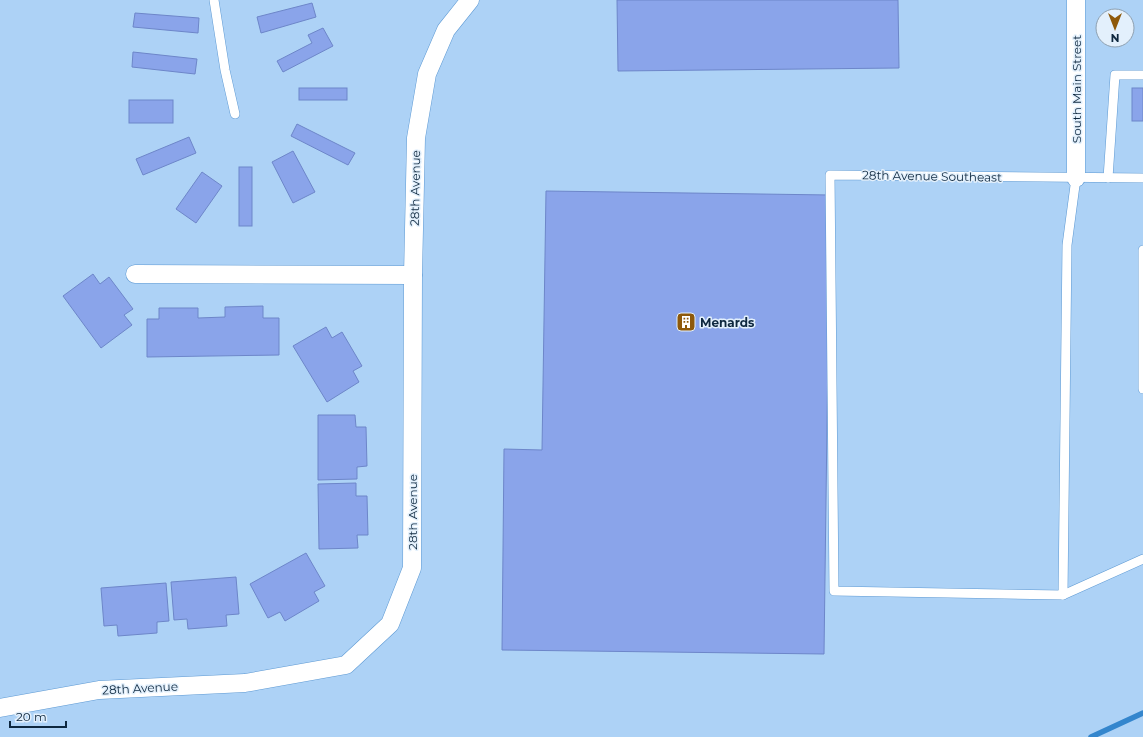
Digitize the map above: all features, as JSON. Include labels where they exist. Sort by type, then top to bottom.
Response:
[{"type":"street","name":"28th Avenue","points":[[0,708],[99,690],[245,684],[346,665],[390,624],[412,568],[413,276],[416,138],[427,74],[446,30],[470,0]]},
{"type":"street","name":"South Main Street","points":[[1076,0],[1076,178]]},
{"type":"street","points":[[135,274],[413,276]]},
{"type":"lane","points":[[214,0],[225,70],[235,114]]},
{"type":"lane","points":[[1108,178],[1115,75],[1143,75]]},
{"type":"lane","name":"28th Avenue Southeast","points":[[1062,595],[834,591],[830,175],[1143,178]]},
{"type":"lane","points":[[1076,178],[1067,245],[1062,595],[1143,559]]},
{"type":"lane","points":[[1143,250],[1143,389]]},
{"type":"building","points":[[617,0],[898,0],[899,68],[618,71]]},
{"type":"building","points":[[312,3],[316,17],[261,33],[257,17]]},
{"type":"building","points":[[135,13],[199,18],[198,33],[133,27]]},
{"type":"building","points":[[323,28],[333,46],[283,72],[277,61],[312,43],[308,35]]},
{"type":"building","points":[[133,52],[197,59],[195,74],[132,67]]},
{"type":"building","points":[[299,88],[347,88],[347,100],[299,100]]},
{"type":"building","points":[[1132,88],[1143,88],[1143,121],[1132,121]]},
{"type":"building","points":[[129,100],[173,100],[173,123],[129,123]]},
{"type":"building","points":[[297,124],[355,153],[348,165],[291,136]]},
{"type":"building","points":[[189,137],[196,153],[143,175],[136,159]]},
{"type":"building","points":[[293,151],[315,192],[293,203],[272,162]]},
{"type":"building","points":[[239,167],[252,167],[252,226],[239,226]]},
{"type":"building","points":[[202,172],[222,186],[196,223],[176,209]]},
{"type":"building","name":"Menards","points":[[546,191],[830,195],[824,654],[502,650],[504,449],[542,450]]},
{"type":"building","points":[[93,274],[100,284],[109,277],[133,309],[124,315],[132,325],[101,348],[63,296]]},
{"type":"building","points":[[263,306],[263,318],[279,318],[279,355],[147,357],[147,319],[159,319],[159,308],[198,308],[198,318],[225,317],[225,307]]},
{"type":"building","points":[[326,327],[332,338],[342,332],[362,366],[353,371],[359,382],[327,402],[293,346]]},
{"type":"building","points":[[318,415],[355,415],[356,427],[366,427],[367,466],[357,467],[357,479],[318,480]]},
{"type":"building","points":[[356,483],[356,496],[367,496],[368,535],[357,535],[358,548],[319,549],[318,484]]},
{"type":"building","points":[[306,553],[325,586],[314,592],[319,601],[285,621],[280,612],[268,618],[250,584]]},
{"type":"building","points":[[236,577],[239,614],[226,615],[227,626],[188,629],[187,619],[174,620],[171,582]]},
{"type":"building","points":[[166,583],[169,621],[157,622],[157,633],[118,636],[117,625],[104,626],[101,588]]},
{"type":"waterway","points":[[1091,737],[1143,713]]},
{"type":"place","name":"Menards","points":[[686,322]]}]
